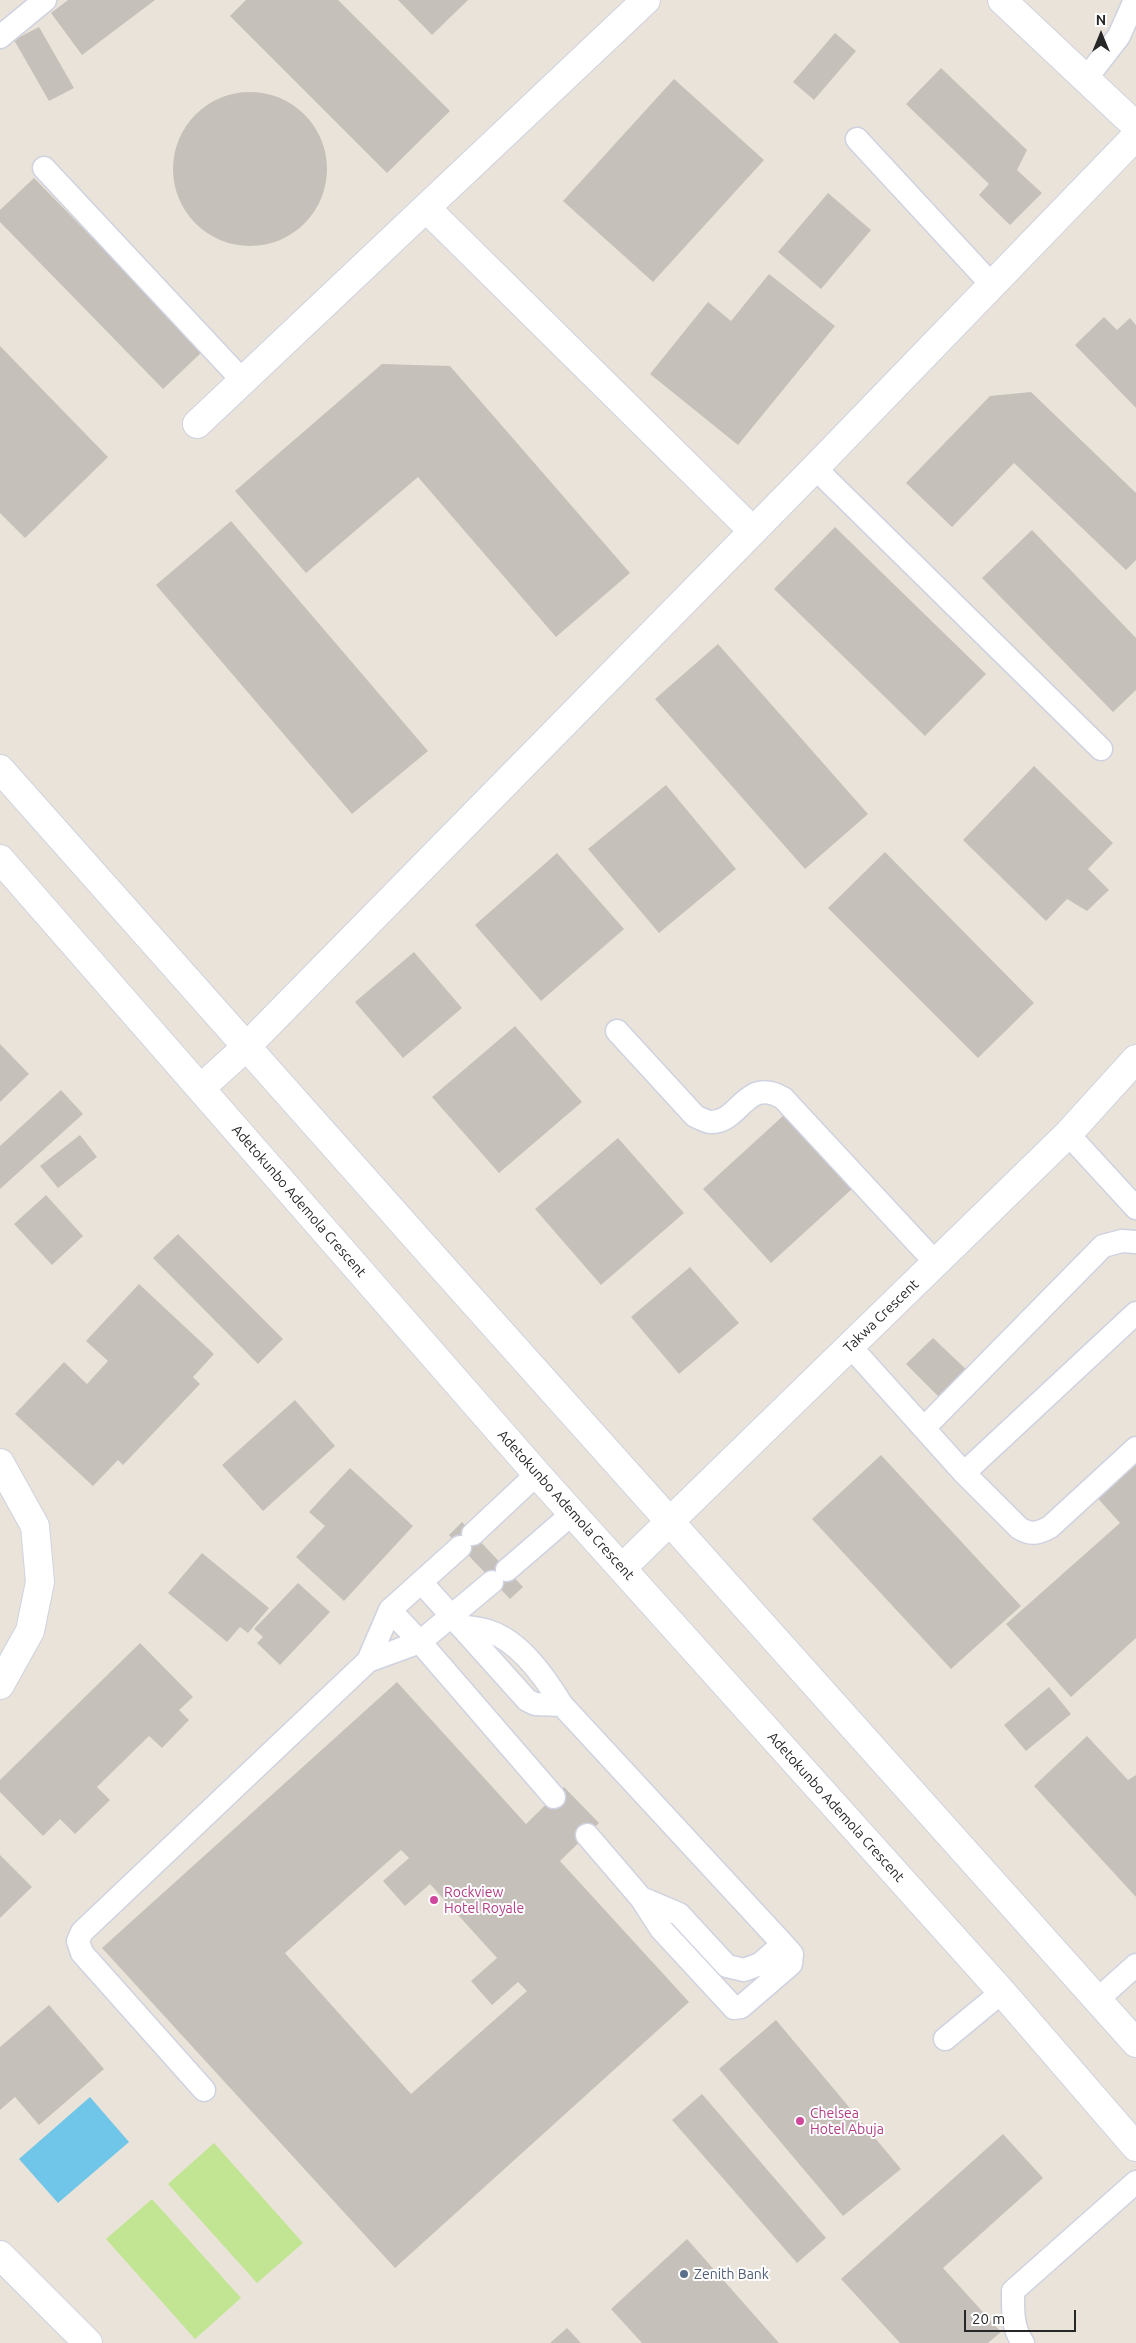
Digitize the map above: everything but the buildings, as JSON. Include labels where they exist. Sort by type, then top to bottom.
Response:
[{"type":"street","points":[[197,424],[646,0]]},
{"type":"street","points":[[1002,0],[1136,126]]},
{"type":"street","points":[[201,1088],[245,1048],[815,468],[1136,136]]},
{"type":"street","points":[[426,208],[752,530]]},
{"type":"street","points":[[0,768],[245,1048],[671,1520],[1136,2043]]},
{"type":"street","name":"Adetokunbo Ademola Crescent","points":[[0,859],[537,1474],[1002,1992],[1136,2147]]},
{"type":"street","name":"Takwa Crescent","points":[[622,1568],[1068,1134],[1136,1059]]},
{"type":"street","points":[[0,1463],[35,1526],[40,1582],[30,1631],[0,1685]]},
{"type":"street","points":[[0,2255],[88,2343]]},
{"type":"lane","points":[[0,37],[45,0]]},
{"type":"lane","points":[[1085,80],[1119,36],[1135,0]]},
{"type":"lane","points":[[857,139],[992,285]]},
{"type":"lane","points":[[44,168],[243,381]]},
{"type":"lane","points":[[815,468],[1101,749]]},
{"type":"lane","points":[[617,1031],[695,1116],[709,1122],[722,1120],[756,1093],[770,1091],[783,1098],[936,1263]]},
{"type":"lane","points":[[1068,1134],[1136,1208]]},
{"type":"lane","points":[[924,1428],[1103,1246],[1122,1240],[1136,1242]]},
{"type":"lane","points":[[964,1473],[1136,1313]]},
{"type":"lane","points":[[850,1346],[964,1473],[1019,1528],[1029,1534],[1039,1533],[1050,1527],[1136,1448]]},
{"type":"lane","points":[[204,2090],[82,1953],[78,1941],[82,1932],[368,1661],[390,1610],[467,1541],[537,1474]]},
{"type":"lane","points":[[368,1661],[420,1642],[456,1621],[500,1576],[573,1513]]},
{"type":"lane","points":[[421,1582],[526,1700],[535,1704],[562,1705],[792,1954],[791,1964],[741,2007],[734,2008],[661,1929],[641,1898],[587,1835]]},
{"type":"lane","points":[[390,1610],[554,1797]]},
{"type":"lane","points":[[641,1898],[679,1914],[727,1966],[744,1970],[760,1964],[783,1944]]},
{"type":"lane","points":[[1097,2000],[1136,1966]]},
{"type":"lane","points":[[945,2039],[1002,1992]]},
{"type":"lane","points":[[1023,2343],[1017,2335],[1013,2316],[1013,2292],[1136,2182]]},
{"type":"green space","points":[[214,2143],[303,2243],[257,2283],[168,2184]]},
{"type":"green space","points":[[152,2199],[241,2298],[195,2339],[106,2239]]},
{"type":"water","points":[[90,2097],[129,2142],[58,2203],[19,2159]]},
{"type":"place","name":"Rockview Hotel Royale","points":[[434,1900]]},
{"type":"place","name":"Chelsea Hotel Abuja","points":[[800,2121]]},
{"type":"place","name":"Zenith Bank","points":[[684,2274]]}]
